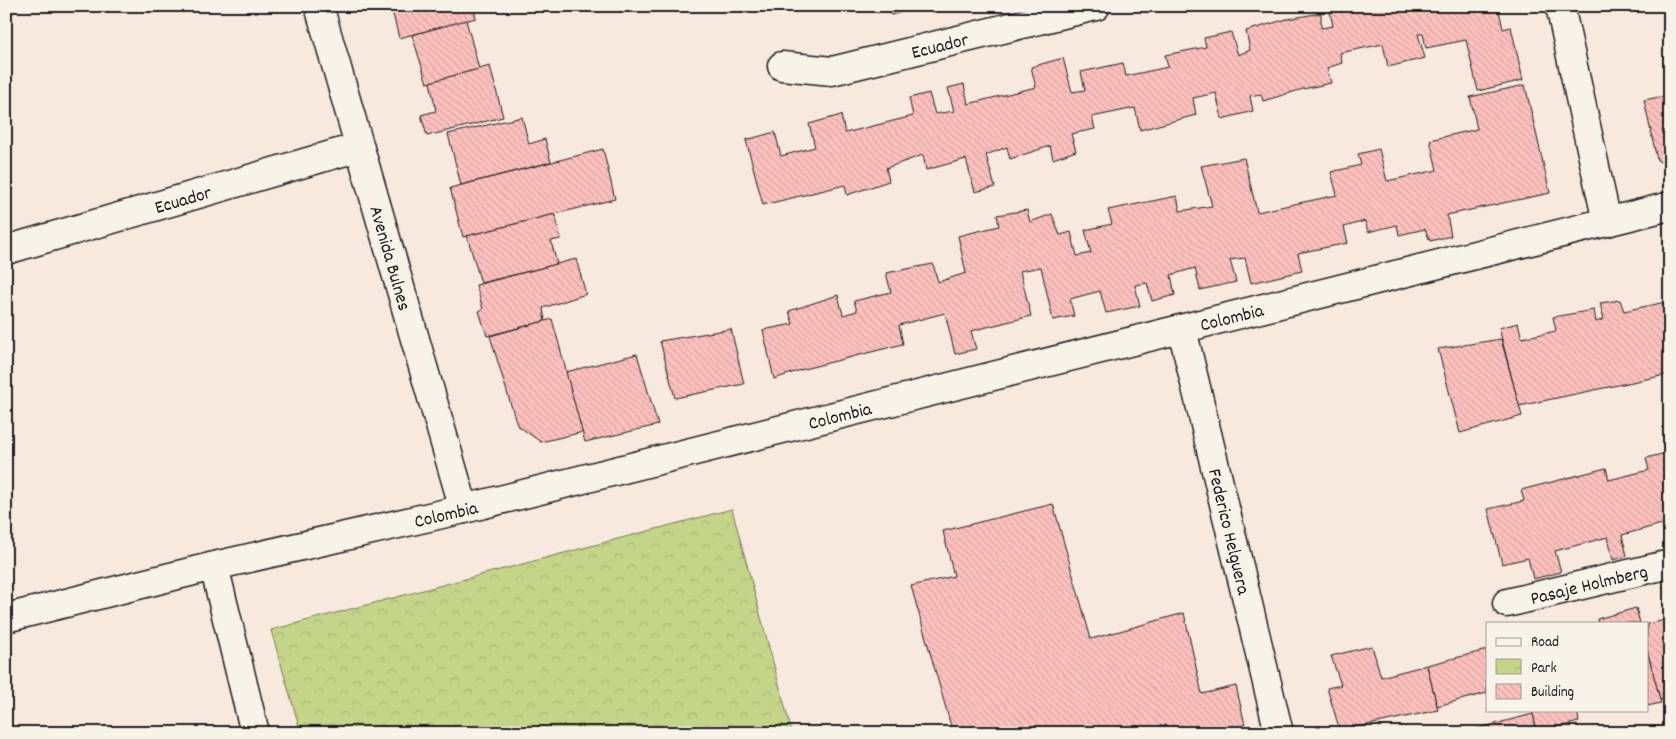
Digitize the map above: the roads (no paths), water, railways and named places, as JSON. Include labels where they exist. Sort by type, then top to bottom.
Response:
[{"type":"street","name":"Avenida Bulnes","points":[[319,6],[464,509]]},
{"type":"street","name":"Ecuador","points":[[782,66],[832,71],[1096,6]]},
{"type":"street","points":[[1560,6],[1607,222]]},
{"type":"street","name":"Ecuador","points":[[6,250],[360,147]]},
{"type":"street","name":"Colombia","points":[[6,618],[214,566],[464,509],[1670,206]]},
{"type":"street","name":"Federico Helguera","points":[[1182,328],[1279,733]]},
{"type":"street","name":"Pasaje Holmberg","points":[[1507,603],[1670,564]]},
{"type":"street","points":[[214,566],[255,733]]}]
